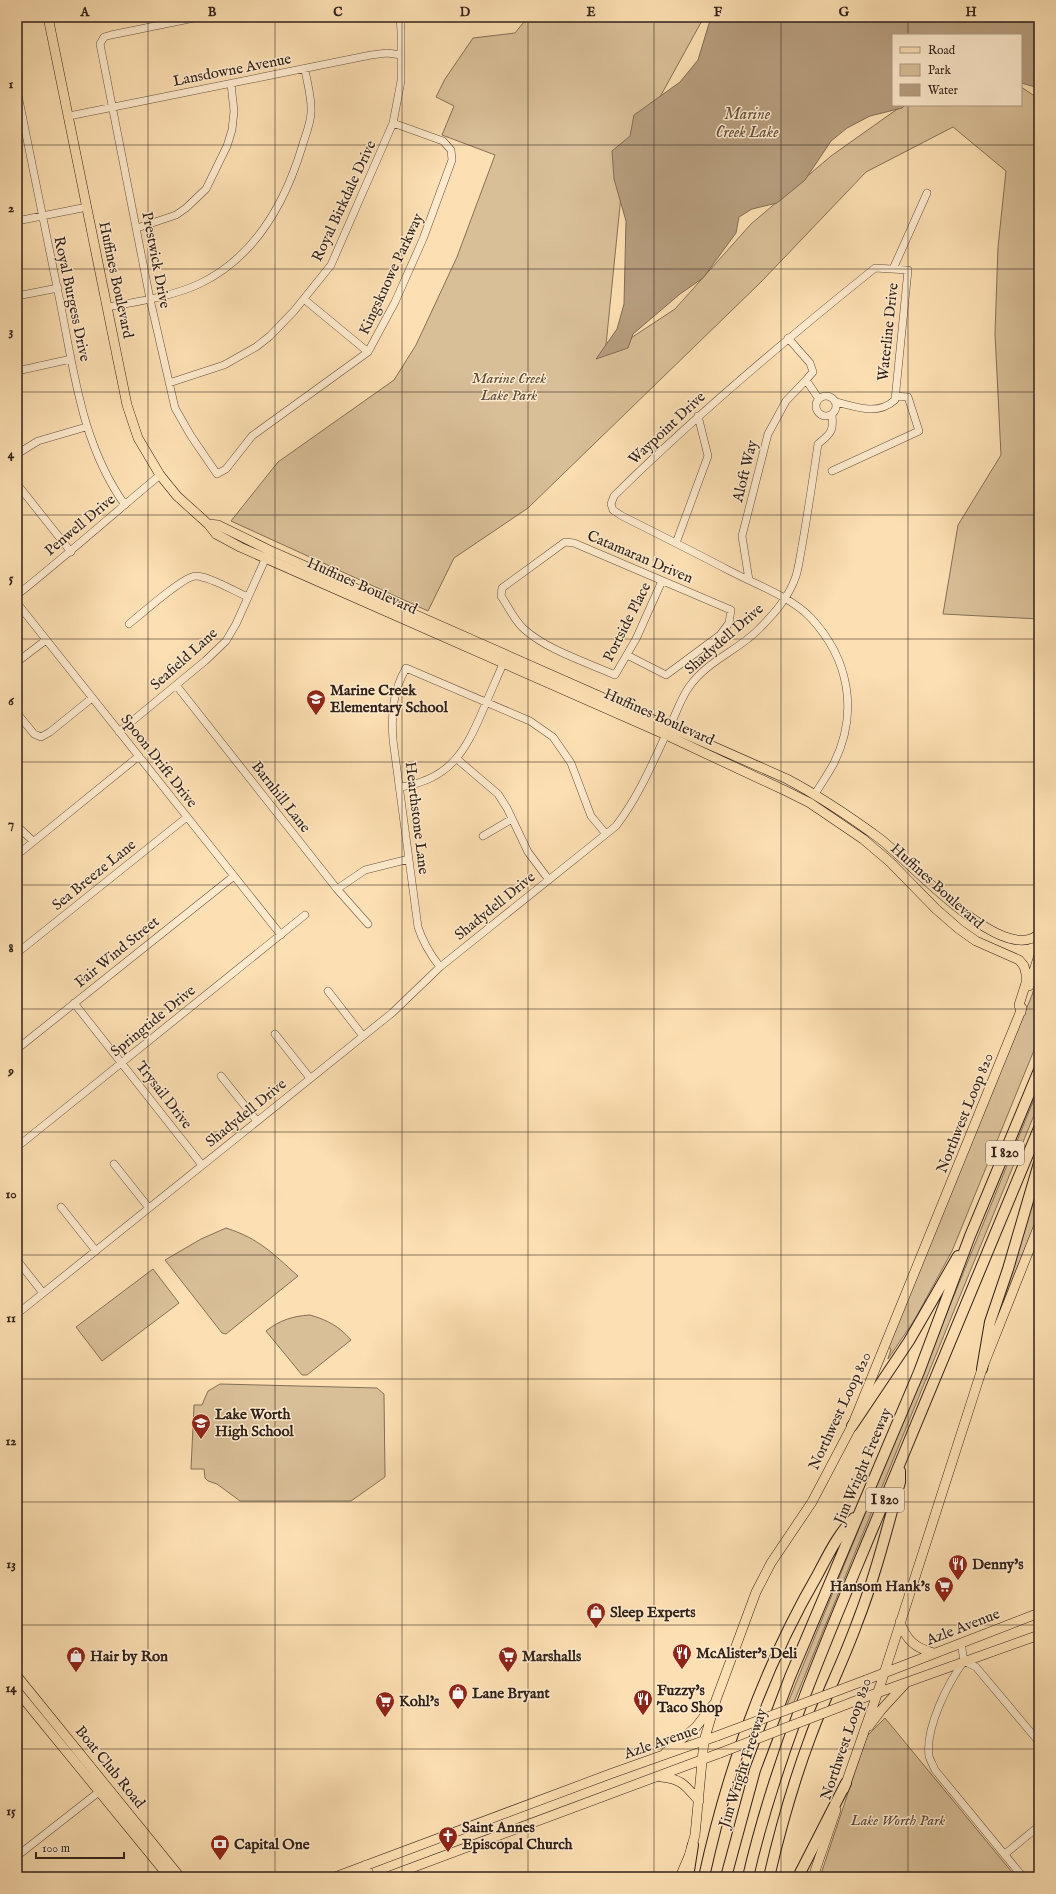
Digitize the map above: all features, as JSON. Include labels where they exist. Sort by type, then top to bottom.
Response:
[{"type":"highway","name":"Jim Wright Freeway","points":[[726,1877],[753,1777],[770,1729],[811,1625],[919,1372],[970,1236],[1039,1070]]},
{"type":"highway","name":"I 820","points":[[748,1877],[759,1831],[787,1741],[847,1591],[961,1320],[1039,1128]]},
{"type":"highway","points":[[982,1369],[990,1322],[1008,1269],[1039,1163]]},
{"type":"highway","points":[[852,1426],[909,1341],[970,1236]]},
{"type":"highway","points":[[769,1877],[778,1836],[797,1772],[857,1624],[875,1571],[900,1482],[900,1464]]},
{"type":"highway","points":[[704,1877],[730,1777],[758,1698],[778,1651],[803,1599],[841,1533],[859,1512]]},
{"type":"highway","points":[[798,1877],[846,1783]]},
{"type":"highway","points":[[688,1877],[693,1845]]},
{"type":"main road","name":"Huffines Boulevard","points":[[48,17],[127,405],[138,438],[160,476],[177,496],[208,524],[216,534],[265,559],[376,608],[505,660],[668,731],[787,779],[815,794],[880,839],[945,898],[965,914],[988,929],[1016,941],[1027,942],[1039,934]]},
{"type":"main road","name":"Huffines Boulevard","points":[[208,524],[218,525],[270,550],[381,598],[505,660]]},
{"type":"main road","name":"Huffines Boulevard","points":[[668,731],[810,803],[862,839],[890,862],[936,909],[976,941],[1013,957],[1024,966],[1026,974],[1026,983],[1019,1005],[1021,1012]]},
{"type":"main road","points":[[810,803],[815,794]]},
{"type":"main road","points":[[936,909],[945,898]]},
{"type":"main road","name":"Northwest Loop 820","points":[[680,1877],[693,1845],[704,1741],[716,1700],[756,1592],[771,1563],[812,1502],[852,1426],[1021,1012],[1039,955]]},
{"type":"main road","name":"Northwest Loop 820","points":[[813,1877],[884,1673],[982,1369],[1039,1225]]},
{"type":"main road","name":"Azle Avenue","points":[[335,1877],[704,1741],[1039,1613]]},
{"type":"main road","points":[[900,1622],[905,1635],[912,1643],[924,1650],[934,1652]]},
{"type":"main road","name":"Azle Avenue","points":[[387,1877],[701,1761],[909,1680],[1039,1635]]},
{"type":"main road","name":"Boat Club Road","points":[[17,1676],[180,1877]]},
{"type":"main road","points":[[862,1735],[882,1709],[909,1680]]},
{"type":"main road","name":"Boat Club Road","points":[[17,1691],[169,1877]]},
{"type":"main road","points":[[658,1758],[696,1727],[716,1700]]},
{"type":"main road","points":[[657,1776],[675,1778],[686,1786],[698,1802]]},
{"type":"main road","points":[[408,1850],[414,1867]]},
{"type":"main road","points":[[366,1865],[370,1877]]},
{"type":"street","name":"Prestwick Drive","points":[[199,17],[111,35],[102,39],[100,44],[150,299],[175,408],[190,436],[217,474]]},
{"type":"street","name":"Royal Birkdale Drive","points":[[169,383],[224,365],[250,351],[270,336],[305,300],[331,265],[393,123],[401,81],[400,17]]},
{"type":"street","name":"Lansdowne Avenue","points":[[69,116],[371,55],[388,53],[401,55]]},
{"type":"street","points":[[108,307],[150,299],[198,284],[225,270],[259,237],[278,205],[295,169],[304,141],[311,112],[305,69]]},
{"type":"street","points":[[137,228],[176,215],[186,208],[206,189],[227,146],[232,130],[234,111],[231,84]]},
{"type":"street","name":"Royal Burgess Drive","points":[[17,90],[86,427],[103,470],[125,505]]},
{"type":"street","name":"Kingsknowe Parkway","points":[[217,474],[226,469],[252,436],[368,352],[395,302],[423,239],[452,160],[451,150],[443,141],[393,123]]},
{"type":"street","points":[[893,269],[927,193]]},
{"type":"street","points":[[17,220],[87,207]]},
{"type":"street","name":"Waypoint Drive","points":[[815,794],[834,762],[846,730],[849,702],[845,674],[831,644],[810,617],[785,599],[622,516],[613,510],[611,504],[614,496],[698,416],[788,338],[875,268],[908,270]]},
{"type":"street","name":"Waterline Drive","points":[[832,471],[919,432],[908,397],[895,396],[908,270]]},
{"type":"street","points":[[17,296],[58,288]]},
{"type":"street","points":[[305,300],[368,352]]},
{"type":"street","name":"Aloft Way","points":[[749,580],[742,536],[768,434],[786,401],[813,372],[810,362],[788,338]]},
{"type":"street","points":[[17,372],[71,358]]},
{"type":"street","points":[[806,380],[819,399]]},
{"type":"street","points":[[836,402],[836,409],[832,415],[823,416],[817,412],[816,405],[819,399],[828,396],[836,402],[861,408],[878,410],[895,400],[895,396]]},
{"type":"street","name":"Shadydell Drive","points":[[17,1314],[392,1013],[440,967],[616,826],[634,801],[668,731],[679,703],[690,686],[706,668],[757,631],[774,614],[785,599],[796,576],[818,444],[831,434],[833,423],[832,415]]},
{"type":"street","points":[[676,543],[708,456],[698,416]]},
{"type":"street","points":[[17,454],[38,441],[86,427]]},
{"type":"street","name":"Penwell Drive","points":[[17,595],[160,476]]},
{"type":"street","points":[[17,484],[70,552]]},
{"type":"street","name":"Catamaran Driven","points":[[523,628],[501,596],[502,588],[564,542],[574,542],[731,610],[729,623],[720,635],[666,675],[627,655]]},
{"type":"street","name":"Seafield Lane","points":[[120,732],[205,661],[226,641],[270,550]]},
{"type":"street","points":[[129,624],[183,581],[194,576],[205,578],[248,597]]},
{"type":"street","name":"Portside Place","points":[[615,675],[636,639],[662,581]]},
{"type":"street","points":[[376,608],[381,598]]},
{"type":"street","name":"Spoon Drift Drive","points":[[17,603],[281,935]]},
{"type":"street","name":"Huffines Boulevard","points":[[523,628],[540,640],[564,653],[615,675]]},
{"type":"street","points":[[17,662],[46,640]]},
{"type":"street","points":[[401,786],[421,782],[436,776],[458,759],[472,734],[505,660]]},
{"type":"street","name":"Hearthstone Lane","points":[[440,967],[428,952],[422,940],[409,859],[392,718],[396,688],[406,668],[486,702]]},
{"type":"street","name":"Barnhill Lane","points":[[176,685],[337,889],[368,924]]},
{"type":"street","points":[[17,713],[34,734],[40,737],[50,732],[92,698]]},
{"type":"street","points":[[486,702],[530,721],[553,737],[571,763],[591,816],[606,834]]},
{"type":"street","points":[[17,854],[138,756]]},
{"type":"street","points":[[458,759],[498,794],[528,852],[549,880]]},
{"type":"street","name":"Sea Breeze Lane","points":[[17,953],[187,817]]},
{"type":"street","points":[[483,836],[512,820]]},
{"type":"street","points":[[17,826],[33,841]]},
{"type":"street","points":[[337,889],[365,870],[409,859]]},
{"type":"street","name":"Fair Wind Street","points":[[17,1049],[234,876]]},
{"type":"street","name":"Springtide Drive","points":[[17,1147],[305,916]]},
{"type":"street","points":[[328,991],[363,1036]]},
{"type":"street","name":"Trysail Drive","points":[[74,1003],[202,1165]]},
{"type":"street","points":[[276,1034],[310,1078]]},
{"type":"street","points":[[221,1076],[257,1121]]},
{"type":"street","points":[[114,1164],[149,1208]]},
{"type":"street","points":[[61,1207],[96,1251]]},
{"type":"street","points":[[17,1260],[43,1293]]},
{"type":"street","points":[[962,1643],[964,1661],[955,1673],[932,1724],[929,1741],[929,1756],[935,1770],[1023,1877]]},
{"type":"street","points":[[964,1661],[976,1667],[1039,1742]]},
{"type":"street","points":[[17,1856],[100,1791]]},
{"type":"street","points":[[1005,1854],[1039,1826]]},
{"type":"green space","name":"Marine Creek Lake Park","points":[[528,17],[704,17],[660,97],[626,146],[605,355],[675,309],[751,224],[831,156],[902,106],[1022,106],[1022,88],[1039,99],[1039,619],[943,614],[958,525],[1001,455],[995,334],[998,247],[1006,171],[953,127],[866,172],[761,282],[528,508],[454,558],[428,611],[231,521],[278,462],[394,380],[416,345],[457,257],[495,155],[442,135],[454,106],[436,97],[445,79],[473,38],[515,33]]},
{"type":"green space","points":[[1039,973],[1039,1038],[952,1251],[915,1319],[888,1359],[891,1349],[888,1347],[1032,995]]},
{"type":"green space","points":[[1039,1087],[1039,1103],[794,1702],[787,1705]]},
{"type":"green space","points":[[1039,1174],[1039,1214],[1003,1302],[1001,1303]]},
{"type":"green space","points":[[226,1228],[238,1232],[257,1242],[298,1276],[226,1334],[222,1333],[165,1260],[201,1239]]},
{"type":"green space","points":[[153,1269],[179,1303],[102,1361],[76,1327]]},
{"type":"green space","points":[[310,1315],[332,1324],[351,1340],[307,1375],[302,1375],[266,1331],[287,1319]]},
{"type":"green space","points":[[220,1384],[377,1388],[384,1394],[385,1477],[351,1501],[240,1501],[217,1484],[208,1481],[205,1478],[204,1469],[191,1469],[194,1405],[202,1405],[208,1391]]},
{"type":"green space","name":"Lake Worth Park","points":[[885,1718],[1016,1877],[820,1877],[867,1736]]},
{"type":"water","name":"Marine Creek Lake","points":[[711,17],[1039,17],[1039,88],[1022,83],[1022,34],[892,34],[892,106],[904,106],[902,108],[870,116],[847,128],[831,141],[805,180],[777,203],[752,209],[739,217],[736,233],[703,278],[680,294],[633,334],[628,348],[596,359],[617,329],[624,304],[626,221],[614,179],[612,151],[630,136],[634,115],[680,82],[698,60]]},
{"type":"place","name":"Marine Creek Elementary School","points":[[316,716]]},
{"type":"place","name":"Lake Worth High School","points":[[201,1440]]},
{"type":"place","name":"Denny's","points":[[958,1581]]},
{"type":"place","name":"Hansom Hank's","points":[[944,1603]]},
{"type":"place","name":"Sleep Experts","points":[[596,1629]]},
{"type":"place","name":"McAlister's Deli","points":[[682,1670]]},
{"type":"place","name":"Hair by Ron","points":[[76,1673]]},
{"type":"place","name":"Marshalls","points":[[508,1673]]},
{"type":"place","name":"Lane Bryant","points":[[458,1710]]},
{"type":"place","name":"Fuzzy's Taco Shop","points":[[643,1716]]},
{"type":"place","name":"Kohl's","points":[[385,1718]]},
{"type":"place","name":"Saint Annes Episcopal Church","points":[[448,1853]]},
{"type":"place","name":"Capital One","points":[[220,1861]]}]
